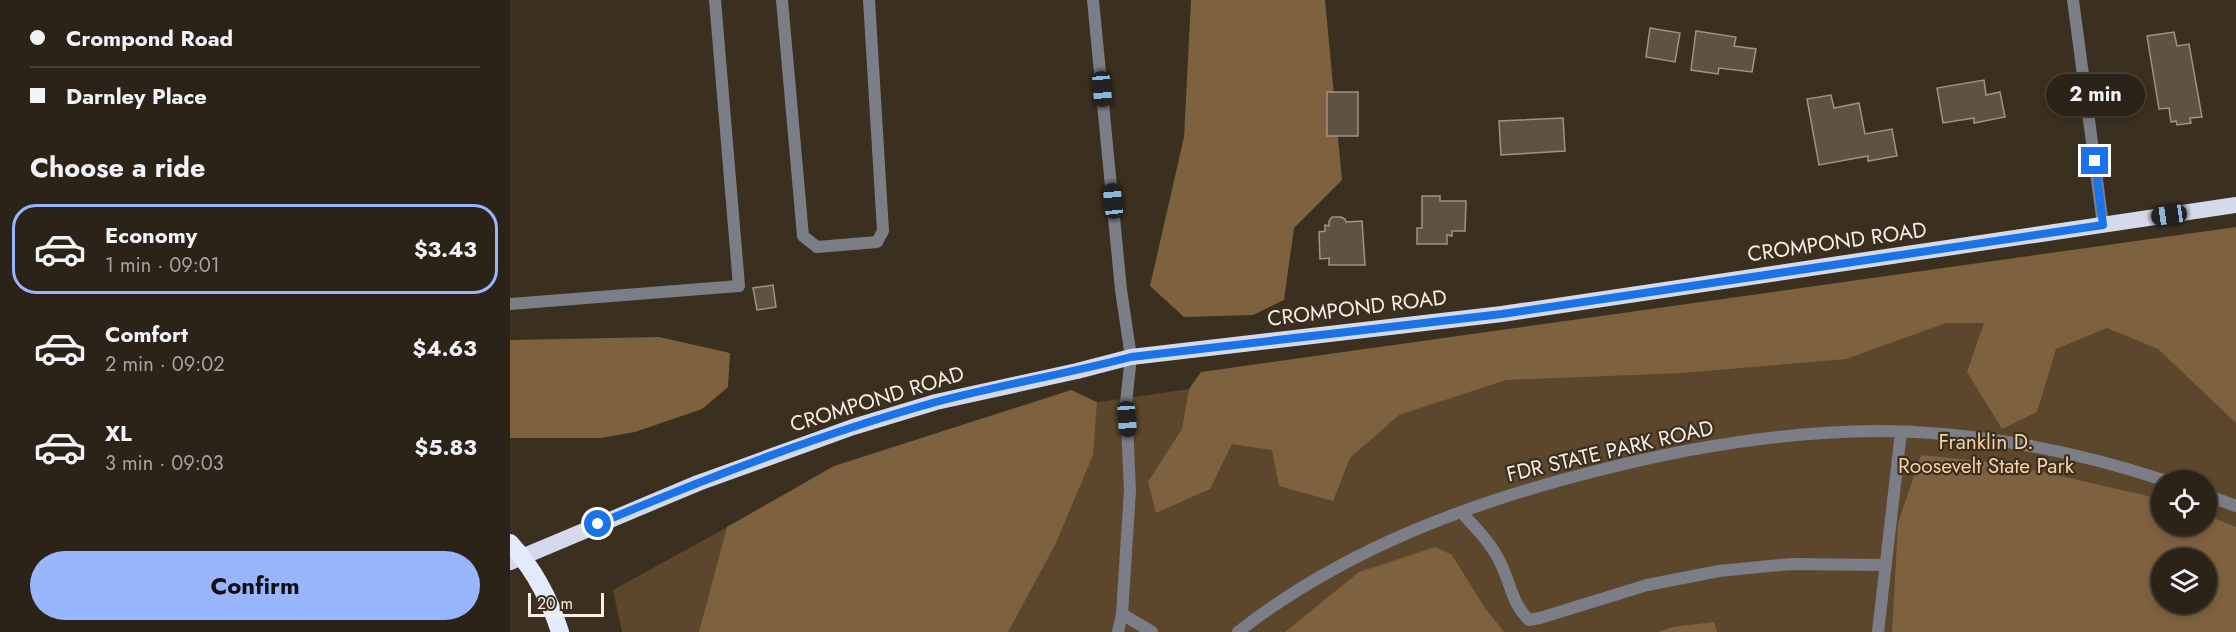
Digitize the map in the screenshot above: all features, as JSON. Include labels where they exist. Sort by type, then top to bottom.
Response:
[{"type":"highway","name":"CROMPOND ROAD","points":[[514,554],[698,483],[853,427],[936,402],[1131,357],[1502,314],[2236,205]]},
{"type":"highway","points":[[514,554],[552,607],[560,632]]},
{"type":"street","points":[[510,304],[739,286],[715,0]]},
{"type":"street","points":[[782,0],[803,236],[817,247],[877,242],[883,231],[869,0]]},
{"type":"street","points":[[1093,0],[1121,290],[1131,357],[1126,403],[1130,490],[1119,632]]},
{"type":"street","points":[[2073,0],[2103,225]]},
{"type":"street","name":"FDR STATE PARK ROAD","points":[[1238,632],[1309,583],[1376,547],[1461,512],[1559,480],[1708,446],[1784,437],[1875,431],[1951,435],[2034,447],[2103,462],[2151,476]]},
{"type":"street","points":[[1878,632],[1900,432]]},
{"type":"street","points":[[2217,499],[2236,506]]},
{"type":"street","points":[[1461,512],[1491,545],[1501,564],[1518,609],[1529,620],[1647,585],[1719,571],[1791,564],[1886,565]]},
{"type":"street","points":[[1122,614],[1152,632]]},
{"type":"green space","name":"Franklin D. Roosevelt State Park","points":[[2236,240],[2236,632],[622,632],[613,590],[766,506],[1057,408]]},
{"type":"shaded area","points":[[1191,0],[1325,0],[1342,180],[1294,228],[1284,300],[1253,315],[1184,317],[1150,286],[1184,137]]},
{"type":"shaded area","points":[[2236,227],[2236,423],[2158,349],[2107,328],[2056,349],[2037,412],[2002,429],[1967,372],[1984,323],[1946,323],[1846,359],[1683,373],[1506,380],[1399,415],[1350,458],[1333,501],[1279,486],[1272,450],[1232,444],[1210,489],[1156,513],[1148,482],[1182,429],[1189,389],[1201,372]]},
{"type":"shaded area","points":[[659,337],[730,353],[728,387],[702,409],[635,432],[601,438],[510,438],[510,340]]},
{"type":"shaded area","points":[[1071,390],[1097,402],[1093,455],[1056,543],[1008,632],[699,632],[727,527],[834,466]]},
{"type":"shaded area","points":[[1921,455],[2008,464],[2151,497],[2151,536],[2217,536],[2217,519],[2236,527],[2236,632],[1892,632],[1898,523]]},
{"type":"shaded area","points":[[1435,547],[1452,555],[1485,608],[1504,632],[1285,632],[1359,572]]},
{"type":"shaded area","points":[[1714,622],[1717,632],[1659,632],[1672,627]]},
{"type":"building","points":[[1650,28],[1680,33],[1675,62],[1646,57]]},
{"type":"building","points":[[1696,31],[1736,37],[1734,46],[1756,49],[1752,72],[1719,68],[1718,74],[1691,70]]},
{"type":"building","points":[[2174,32],[2177,46],[2189,44],[2202,117],[2190,118],[2191,123],[2177,125],[2176,121],[2171,122],[2169,108],[2159,109],[2147,36]]},
{"type":"building","points":[[1984,80],[1986,95],[2000,92],[2005,117],[1974,123],[1974,118],[1943,123],[1937,88]]},
{"type":"building","points":[[1327,92],[1358,92],[1358,136],[1327,136]]},
{"type":"building","points":[[1831,95],[1834,108],[1859,103],[1865,134],[1892,129],[1897,156],[1868,161],[1868,156],[1819,165],[1807,99]]},
{"type":"building","points":[[1563,118],[1565,151],[1501,155],[1499,121]]},
{"type":"building","points":[[1422,196],[1440,196],[1440,201],[1466,201],[1465,231],[1452,231],[1452,236],[1447,235],[1447,244],[1417,244],[1417,228],[1422,228]]},
{"type":"building","points":[[1332,217],[1341,217],[1346,222],[1362,221],[1365,265],[1329,265],[1329,258],[1320,259],[1319,232],[1325,231],[1325,225],[1329,226]]},
{"type":"building","points":[[773,285],[776,307],[757,310],[753,288]]},
{"type":"route","points":[[598,524],[698,483],[853,427],[936,402],[1131,357],[1502,314],[2103,225],[2095,161]]}]
